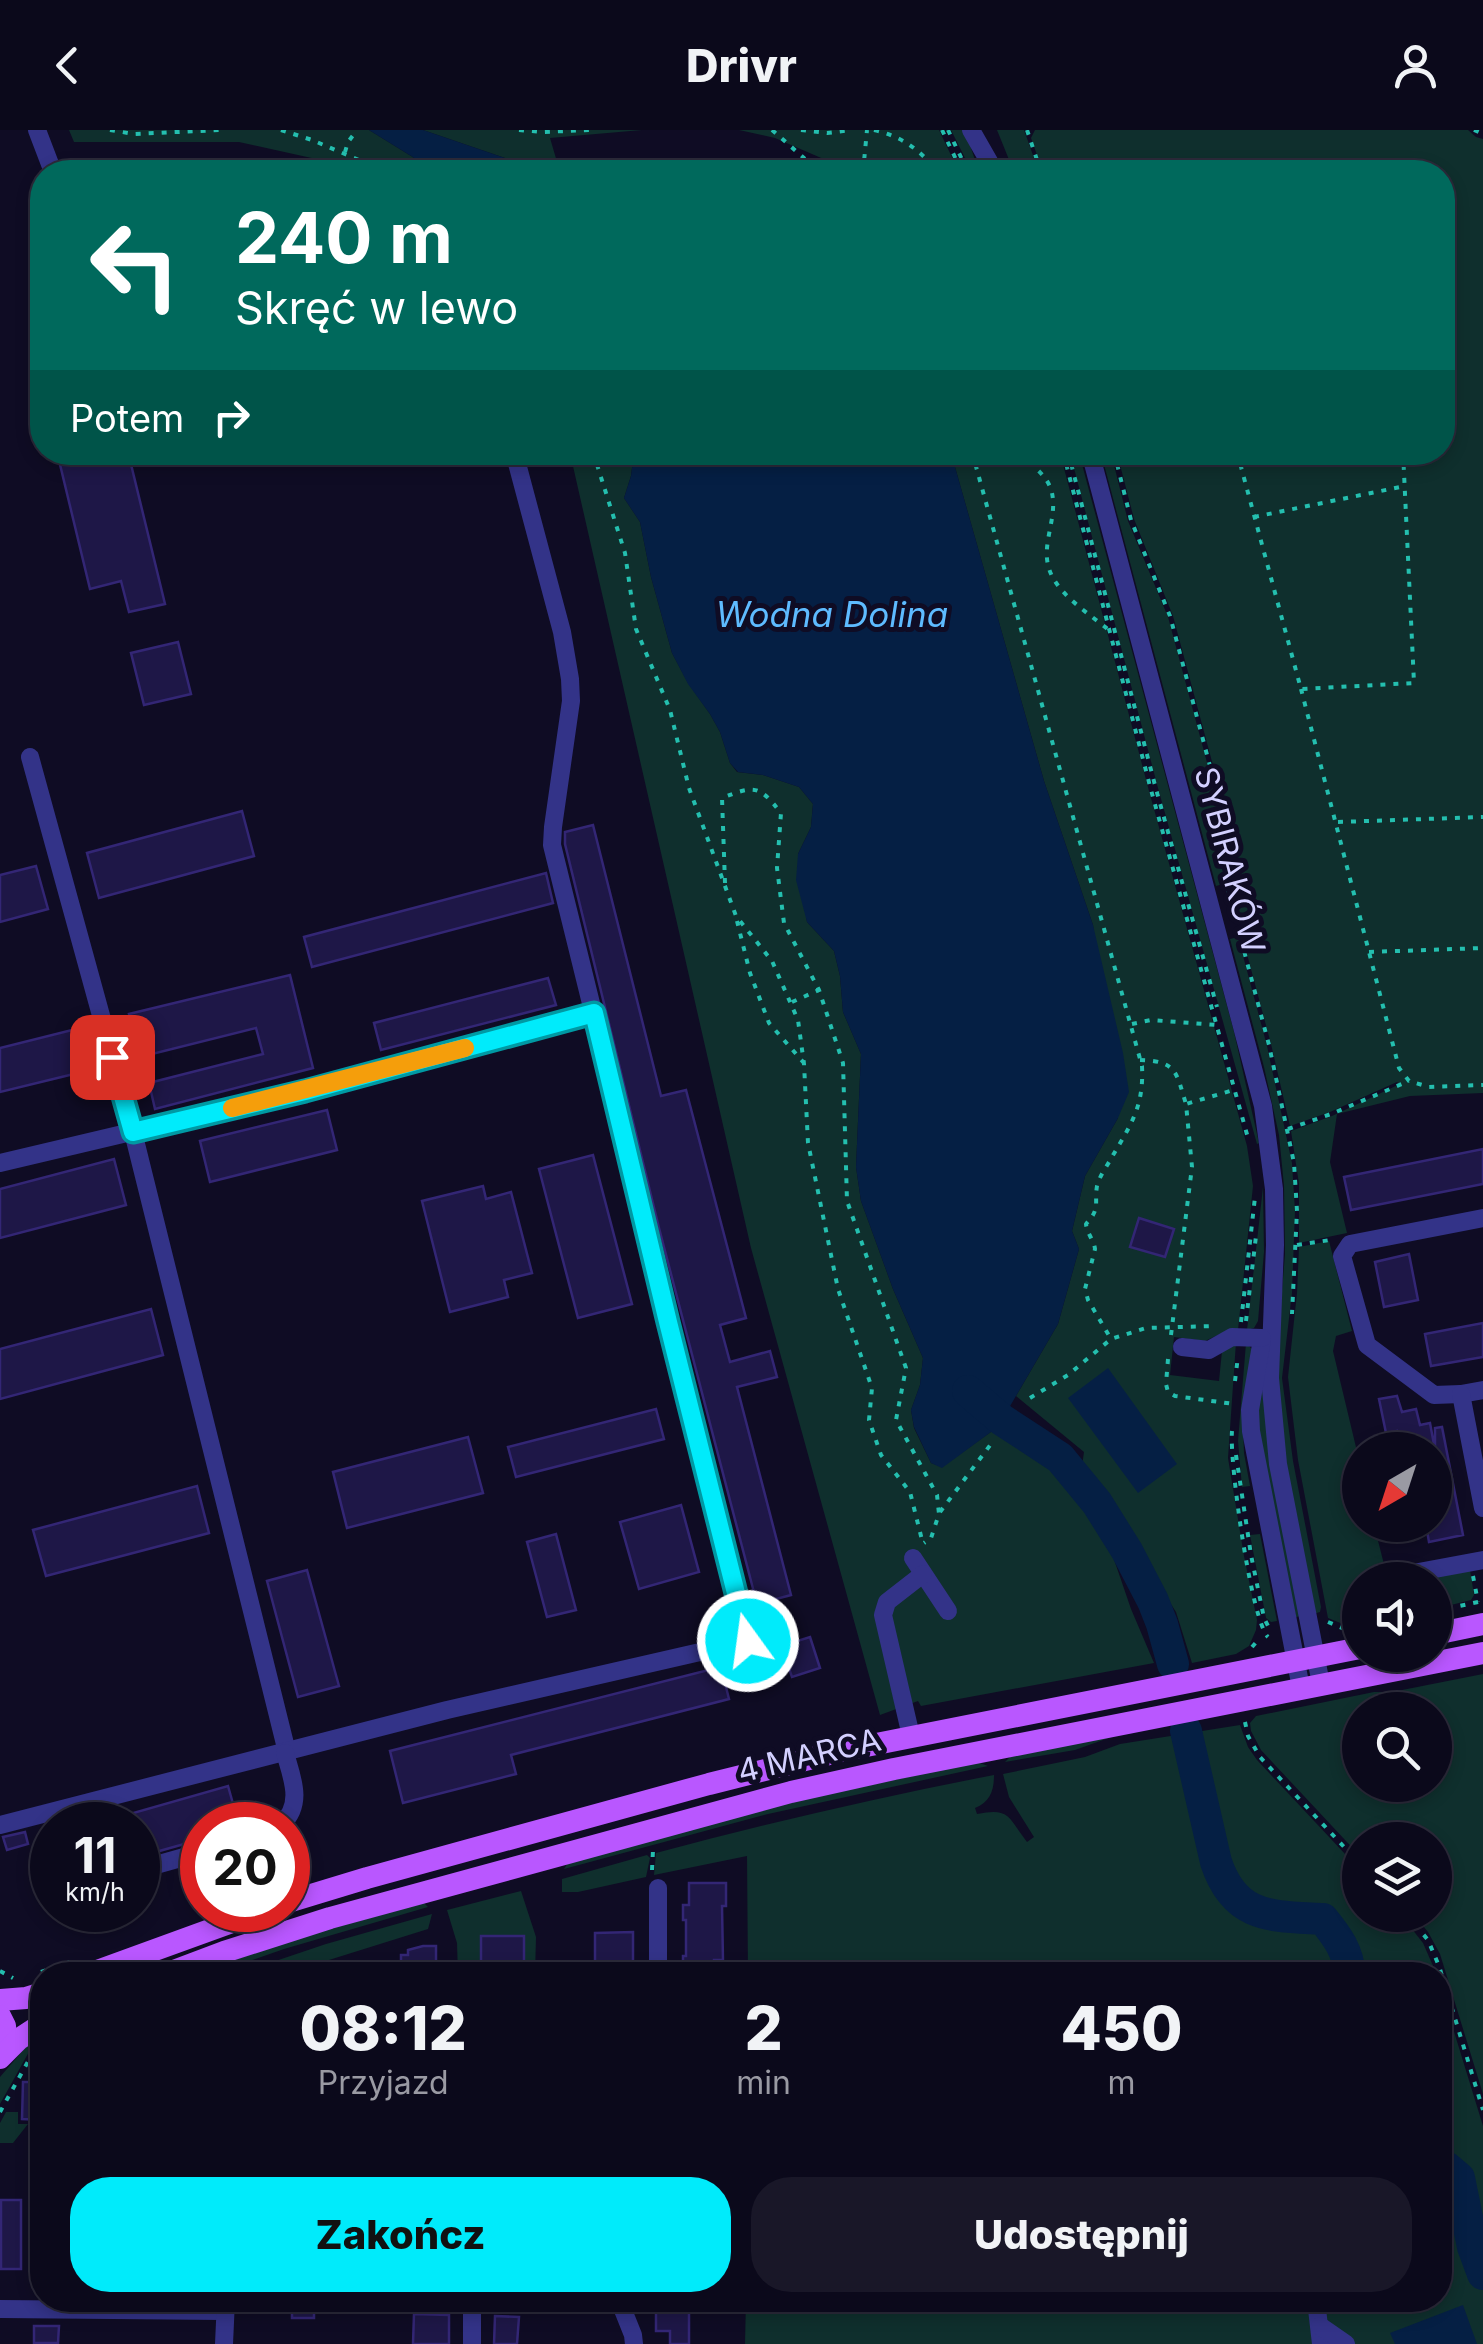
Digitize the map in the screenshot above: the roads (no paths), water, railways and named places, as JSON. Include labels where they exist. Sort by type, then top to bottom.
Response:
[{"type":"main road","points":[[1452,1625],[1481,1609]]},
{"type":"main road","name":"4 MARCA","points":[[310,1895],[709,1784],[911,1736],[1305,1659],[1342,1646]]},
{"type":"main road","name":"4 MARCA","points":[[197,1962],[330,1918],[746,1803],[864,1775],[1483,1653]]},
{"type":"main road","points":[[122,1962],[204,1932]]},
{"type":"main road","points":[[0,2000],[30,1996]]},
{"type":"main road","points":[[0,2016],[5,2026],[4,2054]]},
{"type":"main road","points":[[4,2054],[19,2039],[30,2037]]},
{"type":"street","points":[[37,130],[48,160]]},
{"type":"street","points":[[972,130],[990,160]]},
{"type":"street","points":[[982,130],[993,160]]},
{"type":"street","points":[[0,1825],[448,1710],[748,1641],[552,845],[572,701],[562,632],[517,465]]},
{"type":"street","name":"SYBIRAKÓW","points":[[1093,465],[1260,1090],[1274,1189],[1270,1378],[1275,1447],[1305,1659]]},
{"type":"street","points":[[30,757],[133,1132],[295,1787],[294,1802]]},
{"type":"street","points":[[0,1163],[305,1091],[594,1013]]},
{"type":"street","points":[[1483,1218],[1350,1244],[1342,1261],[1367,1345],[1434,1395],[1483,1390]]},
{"type":"street","name":"SYBIRAKÓW","points":[[1272,1288],[1250,1419],[1311,1686]]},
{"type":"street","points":[[1182,1347],[1209,1350],[1232,1336],[1262,1338]]},
{"type":"street","points":[[1461,1394],[1483,1508]]},
{"type":"street","points":[[911,1736],[884,1615],[887,1602],[920,1559],[948,1611]]},
{"type":"street","points":[[1452,1566],[1477,1561]]},
{"type":"street","points":[[658,1888],[658,1962]]},
{"type":"street","points":[[0,2309],[30,2308]]},
{"type":"street","points":[[224,2344],[225,2312]]},
{"type":"street","points":[[472,2312],[472,2344]]},
{"type":"street","points":[[624,2312],[634,2344]]},
{"type":"street","points":[[1320,2335],[1346,2344]]},
{"type":"water","points":[[369,130],[423,130],[511,160],[418,160]]},
{"type":"water","name":"Wodna Dolina","points":[[632,465],[954,465],[1044,781],[1093,925],[1129,1092],[1085,1176],[1072,1231],[1079,1249],[1058,1324],[995,1429],[942,1468],[931,1463],[914,1427],[911,1410],[920,1385],[923,1358],[861,1201],[856,1167],[861,1054],[843,1012],[834,951],[807,922],[796,880],[798,854],[811,827],[813,804],[799,787],[763,775],[738,772],[730,763],[720,732],[672,653],[640,522],[624,498]]},
{"type":"water","points":[[1108,1368],[1177,1464],[1138,1493],[1068,1398]]},
{"type":"water","points":[[1463,2305],[1477,2344],[1395,2344],[1390,2333]]},
{"type":"waterway","points":[[968,1391],[1002,1420],[1060,1458],[1097,1503],[1153,1601],[1173,1664]]},
{"type":"waterway","points":[[1186,1731],[1216,1862],[1233,1895],[1271,1915],[1323,1919],[1348,1962]]},
{"type":"waterway","points":[[1452,2172],[1459,2178],[1473,2247],[1483,2274]]}]
